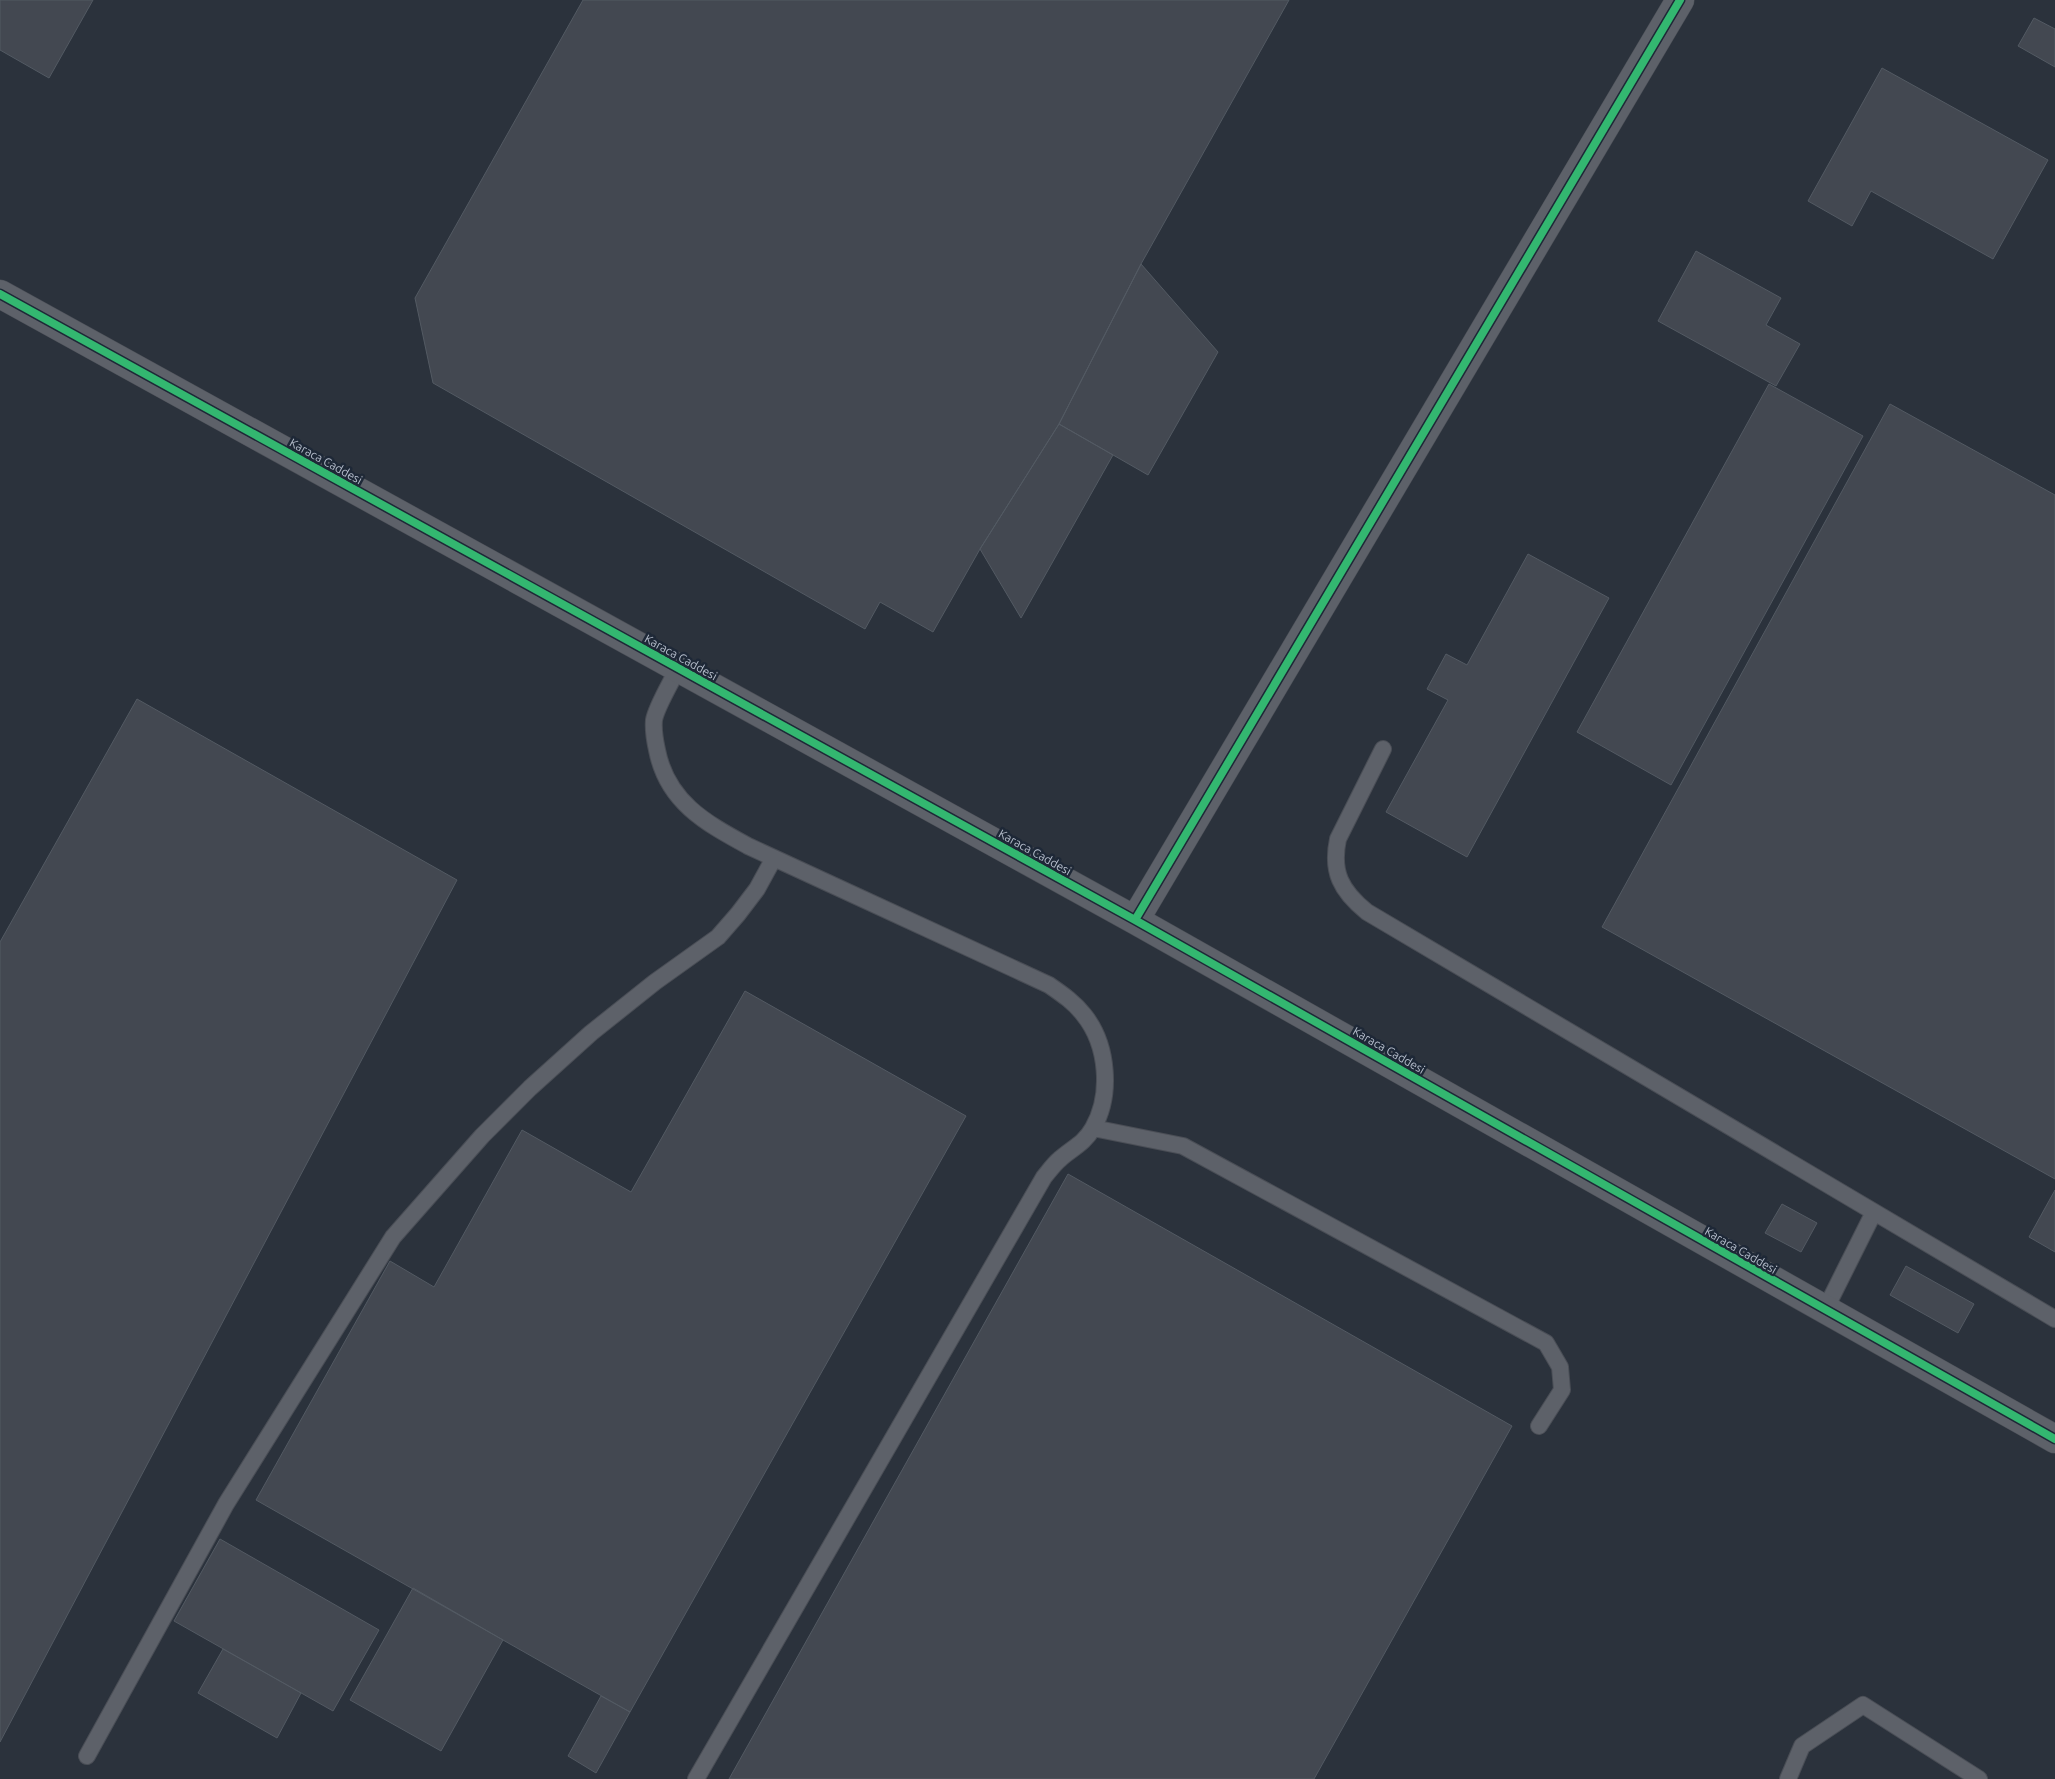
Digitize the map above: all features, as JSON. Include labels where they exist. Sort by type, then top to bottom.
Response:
[{"type":"street","points":[[1135,920],[1680,0]]},
{"type":"street","name":"Karaca Caddesi","points":[[0,294],[1135,920],[2055,1438]]},
{"type":"lane","points":[[678,668],[654,719],[655,738],[664,774],[676,795],[693,812],[713,827],[774,858],[1049,985],[1069,998],[1085,1016],[1097,1037],[1104,1060],[1105,1083],[1101,1107],[1093,1128],[1084,1141],[1060,1159],[1044,1177],[696,1779]]},
{"type":"lane","points":[[1383,749],[1338,839],[1335,853],[1336,868],[1342,886],[1353,900],[1376,917],[2055,1319]]},
{"type":"lane","points":[[86,1756],[226,1504],[394,1238],[482,1136],[530,1088],[598,1028],[655,982],[718,937],[757,889],[774,858]]},
{"type":"lane","points":[[1093,1128],[1183,1146],[1546,1343],[1560,1367],[1562,1390],[1539,1426]]},
{"type":"lane","points":[[1825,1310],[1874,1212]]},
{"type":"lane","points":[[1788,1779],[1802,1746],[1863,1706],[1979,1779]]},
{"type":"building","points":[[0,0],[93,0],[49,78],[0,50]]},
{"type":"building","points":[[583,0],[1289,0],[1141,264],[1059,424],[980,549],[933,632],[880,602],[865,629],[433,383],[415,298]]},
{"type":"building","points":[[2034,18],[2055,29],[2055,67],[2018,46]]},
{"type":"building","points":[[1882,68],[2048,160],[1993,259],[1871,191],[1852,226],[1808,201]]},
{"type":"building","points":[[1696,251],[1781,298],[1766,325],[1800,344],[1776,386],[1658,321]]},
{"type":"building","points":[[1141,264],[1218,352],[1148,475],[1059,424]]},
{"type":"building","points":[[1769,384],[1863,436],[1671,785],[1577,732]]},
{"type":"building","points":[[1890,404],[2055,495],[2055,1179],[1602,927]]},
{"type":"building","points":[[1059,424],[1113,455],[1021,618],[980,549]]},
{"type":"building","points":[[1528,554],[1609,598],[1467,857],[1386,812],[1448,700],[1427,689],[1446,654],[1467,665]]},
{"type":"building","points":[[137,699],[457,880],[0,1742],[0,942]]},
{"type":"building","points":[[745,991],[966,1116],[630,1712],[256,1500],[390,1261],[434,1287],[522,1130],[631,1192]]},
{"type":"building","points":[[1068,1174],[1512,1426],[1314,1779],[729,1779]]},
{"type":"building","points":[[2055,1190],[2055,1252],[2029,1237]]},
{"type":"building","points":[[1782,1204],[1817,1223],[1801,1252],[1765,1233]]},
{"type":"building","points":[[1906,1266],[1974,1304],[1958,1333],[1890,1295]]},
{"type":"building","points":[[220,1539],[379,1630],[333,1711],[174,1621]]},
{"type":"building","points":[[413,1588],[503,1640],[441,1751],[350,1700]]},
{"type":"building","points":[[223,1649],[301,1693],[277,1738],[198,1693]]},
{"type":"building","points":[[601,1696],[630,1712],[596,1773],[568,1756]]},
{"type":"cycle path","points":[[1135,920],[1680,0]]},
{"type":"cycle path","points":[[0,294],[1135,920],[2055,1439]]}]
